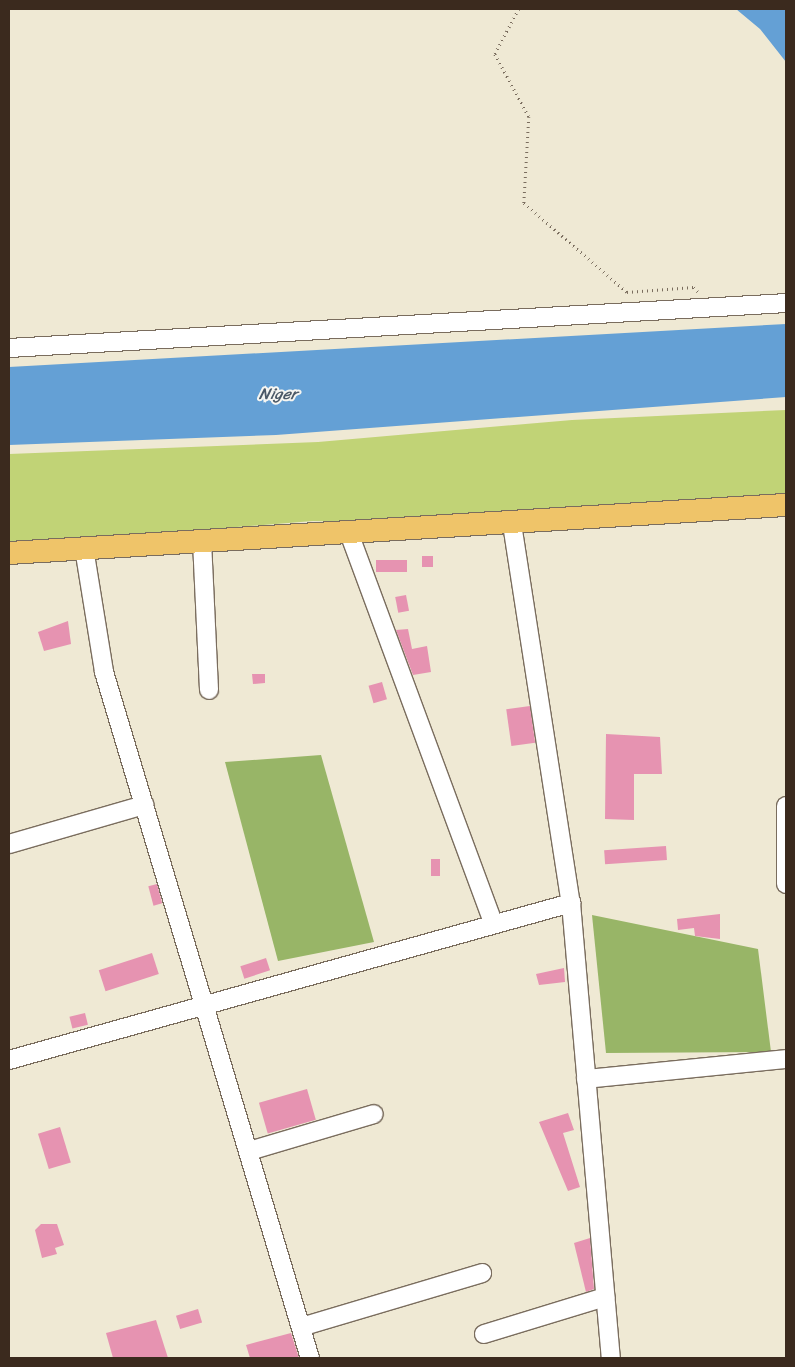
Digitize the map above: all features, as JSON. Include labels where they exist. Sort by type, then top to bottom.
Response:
[{"type":"main road","points":[[9,552],[512,524],[786,505]]},
{"type":"street","points":[[9,348],[786,303]]},
{"type":"street","points":[[512,524],[570,903],[611,1358]]},
{"type":"street","points":[[349,533],[494,924]]},
{"type":"street","points":[[202,541],[209,690]]},
{"type":"street","points":[[84,548],[104,672],[310,1358]]},
{"type":"street","points":[[9,844],[144,805]]},
{"type":"street","points":[[786,806],[786,884]]},
{"type":"street","points":[[9,1060],[570,903]]},
{"type":"street","points":[[586,1079],[786,1060]]},
{"type":"street","points":[[249,1151],[374,1114]]},
{"type":"street","points":[[301,1327],[482,1272]]},
{"type":"street","points":[[484,1334],[605,1297]]},
{"type":"path","points":[[519,9],[495,54],[529,117],[524,203],[627,292],[694,287],[712,306]]},
{"type":"green space","points":[[786,410],[786,496],[392,523],[313,521],[9,545],[9,454],[318,442],[572,420]]},
{"type":"green space","points":[[321,755],[374,942],[278,961],[225,762]]},
{"type":"green space","points":[[592,915],[758,949],[771,1052],[606,1053]]},
{"type":"water","points":[[736,9],[786,9],[786,62],[760,29]]},
{"type":"water","name":"Niger","points":[[786,324],[786,397],[276,435],[9,445],[9,367]]},
{"type":"building","points":[[422,556],[433,556],[433,567],[422,567]]},
{"type":"building","points":[[376,560],[407,560],[407,572],[376,572]]},
{"type":"building","points":[[406,595],[409,611],[398,613],[395,597]]},
{"type":"building","points":[[68,621],[71,644],[44,651],[38,632]]},
{"type":"building","points":[[408,629],[412,649],[427,646],[431,672],[413,675],[396,630]]},
{"type":"building","points":[[252,674],[265,674],[265,683],[253,684]]},
{"type":"building","points":[[382,682],[387,699],[374,703],[369,686]]},
{"type":"building","points":[[530,706],[535,743],[511,746],[506,709]]},
{"type":"building","points":[[606,734],[660,737],[662,774],[634,774],[634,820],[605,819]]},
{"type":"building","points":[[666,846],[667,860],[605,864],[604,850]]},
{"type":"building","points":[[431,859],[440,859],[440,876],[431,876]]},
{"type":"building","points":[[157,884],[162,903],[153,906],[148,886]]},
{"type":"building","points":[[720,914],[720,939],[695,936],[694,928],[678,930],[677,919]]},
{"type":"building","points":[[152,953],[159,974],[106,991],[99,970]]},
{"type":"building","points":[[266,958],[270,970],[244,979],[240,966]]},
{"type":"building","points":[[564,968],[565,982],[539,985],[536,974]]},
{"type":"building","points":[[85,1013],[88,1025],[72,1029],[69,1017]]},
{"type":"building","points":[[307,1089],[316,1120],[268,1134],[259,1103]]},
{"type":"building","points":[[568,1113],[574,1130],[563,1133],[580,1187],[568,1191],[539,1122]]},
{"type":"building","points":[[60,1127],[71,1162],[49,1169],[38,1134]]},
{"type":"building","points":[[41,1224],[57,1224],[64,1245],[55,1248],[57,1254],[42,1258],[35,1230]]},
{"type":"building","points":[[590,1238],[594,1289],[586,1292],[574,1243]]},
{"type":"building","points":[[198,1309],[202,1322],[180,1329],[176,1316]]},
{"type":"building","points":[[156,1320],[168,1358],[113,1358],[106,1333]]},
{"type":"building","points":[[291,1333],[299,1358],[250,1358],[246,1345]]}]
